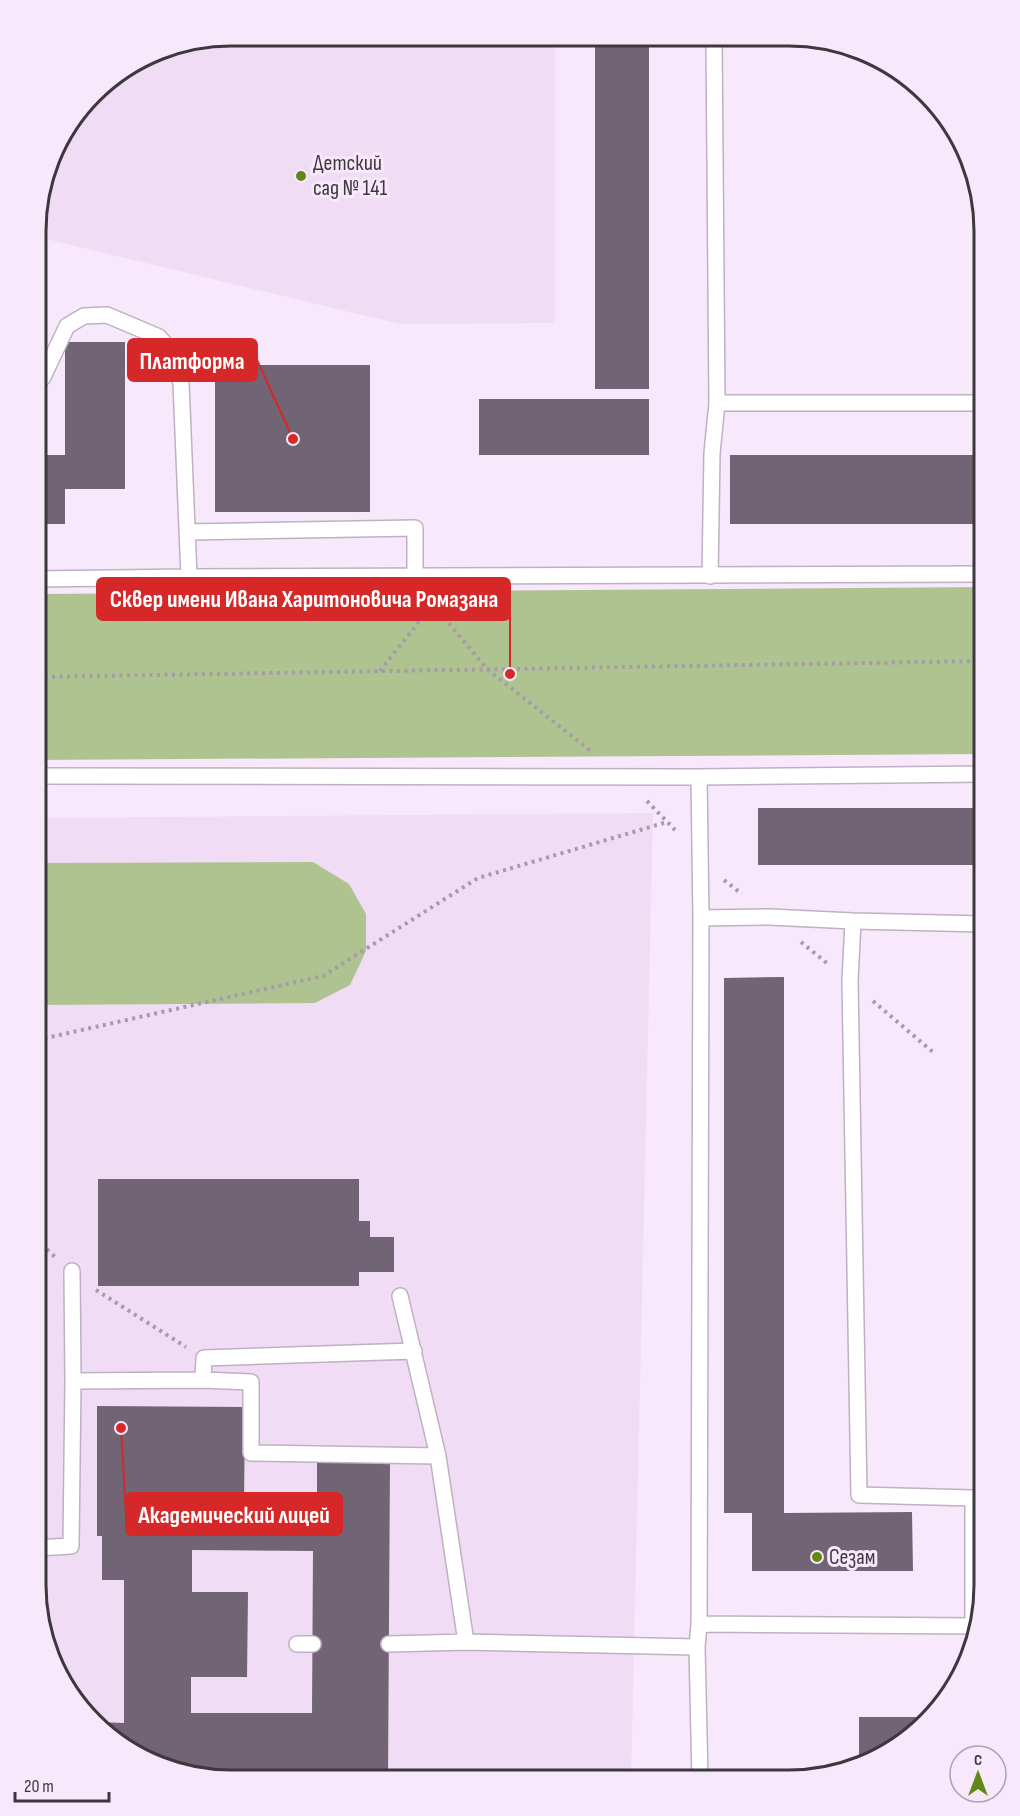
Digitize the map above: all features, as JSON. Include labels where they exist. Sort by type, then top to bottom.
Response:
[{"type":"lane","points":[[710,576],[712,453],[717,403],[714,47]]},
{"type":"lane","points":[[47,368],[67,326],[84,316],[107,315],[159,337],[171,351],[181,383],[189,577]]},
{"type":"lane","points":[[717,403],[974,403]]},
{"type":"lane","points":[[188,532],[415,528],[415,577]]},
{"type":"lane","points":[[47,579],[974,574]]},
{"type":"lane","points":[[47,776],[699,777],[974,774]]},
{"type":"lane","points":[[699,777],[701,918],[699,1624],[697,1647],[700,1770]]},
{"type":"lane","points":[[701,918],[770,917],[973,924]]},
{"type":"lane","points":[[853,921],[850,981],[859,1495],[973,1498],[973,1502]]},
{"type":"lane","points":[[47,1547],[71,1546],[72,1271]]},
{"type":"lane","points":[[400,1296],[438,1456],[466,1642]]},
{"type":"lane","points":[[203,1380],[204,1358],[414,1351]]},
{"type":"lane","points":[[73,1381],[251,1382],[250,1453],[438,1456]]},
{"type":"lane","points":[[699,1624],[969,1626]]},
{"type":"lane","points":[[389,1644],[466,1642],[697,1647]]},
{"type":"path","points":[[432,577],[433,604],[486,669],[623,777],[668,822],[700,859],[850,981],[934,1053]]},
{"type":"path","points":[[380,671],[433,604]]},
{"type":"path","points":[[47,677],[974,661]]},
{"type":"path","points":[[47,1038],[323,976],[478,878],[668,822]]},
{"type":"path","points":[[47,1249],[103,1296],[204,1358]]},
{"type":"shaded area","name":"Детский сад № 141","points":[[220,47],[555,47],[555,323],[400,324],[47,239],[50,196],[56,172],[71,139],[93,110],[129,78],[172,56],[196,50]]},
{"type":"shaded area","points":[[653,813],[631,1770],[232,1770],[208,1768],[184,1763],[139,1745],[110,1723],[78,1687],[56,1644],[47,1596],[47,818]]},
{"type":"green space","points":[[974,587],[974,754],[47,760],[47,594]]},
{"type":"green space","points":[[313,862],[349,884],[366,914],[366,951],[350,985],[315,1003],[47,1005],[47,863]]},
{"type":"building","points":[[595,47],[649,47],[649,389],[595,389]]},
{"type":"building","points":[[65,342],[125,342],[125,489],[65,489],[65,524],[47,524],[47,455],[65,455]]},
{"type":"building","points":[[215,365],[370,365],[370,512],[215,512]]},
{"type":"building","points":[[479,399],[649,399],[649,455],[479,455]]},
{"type":"building","points":[[730,455],[974,455],[974,524],[730,524]]},
{"type":"building","points":[[758,808],[974,808],[974,865],[758,865]]},
{"type":"building","points":[[784,977],[784,1513],[912,1512],[913,1571],[752,1571],[752,1513],[724,1513],[724,978]]},
{"type":"building","points":[[98,1179],[359,1179],[359,1221],[370,1221],[370,1237],[394,1237],[394,1272],[359,1272],[359,1286],[98,1286]]},
{"type":"building","points":[[97,1406],[245,1407],[244,1506],[317,1506],[317,1461],[390,1461],[388,1770],[208,1768],[161,1755],[139,1745],[119,1731],[109,1722],[124,1723],[124,1580],[102,1580],[102,1536],[97,1536]],"holes":[[[192,1550],[313,1551],[312,1713],[191,1713],[191,1677],[247,1677],[248,1592],[192,1592]]]},
{"type":"building","points":[[859,1717],[917,1717],[881,1745],[859,1755]]},
{"type":"place","name":"Детский сад № 141","points":[[301,176]]},
{"type":"place","name":"Платформа","points":[[293,439]]},
{"type":"place","name":"Сквер имени Ивана Харитоновича Ромазана","points":[[510,674]]},
{"type":"place","name":"Академический лицей","points":[[121,1428]]},
{"type":"place","name":"Сезам","points":[[817,1557]]}]
